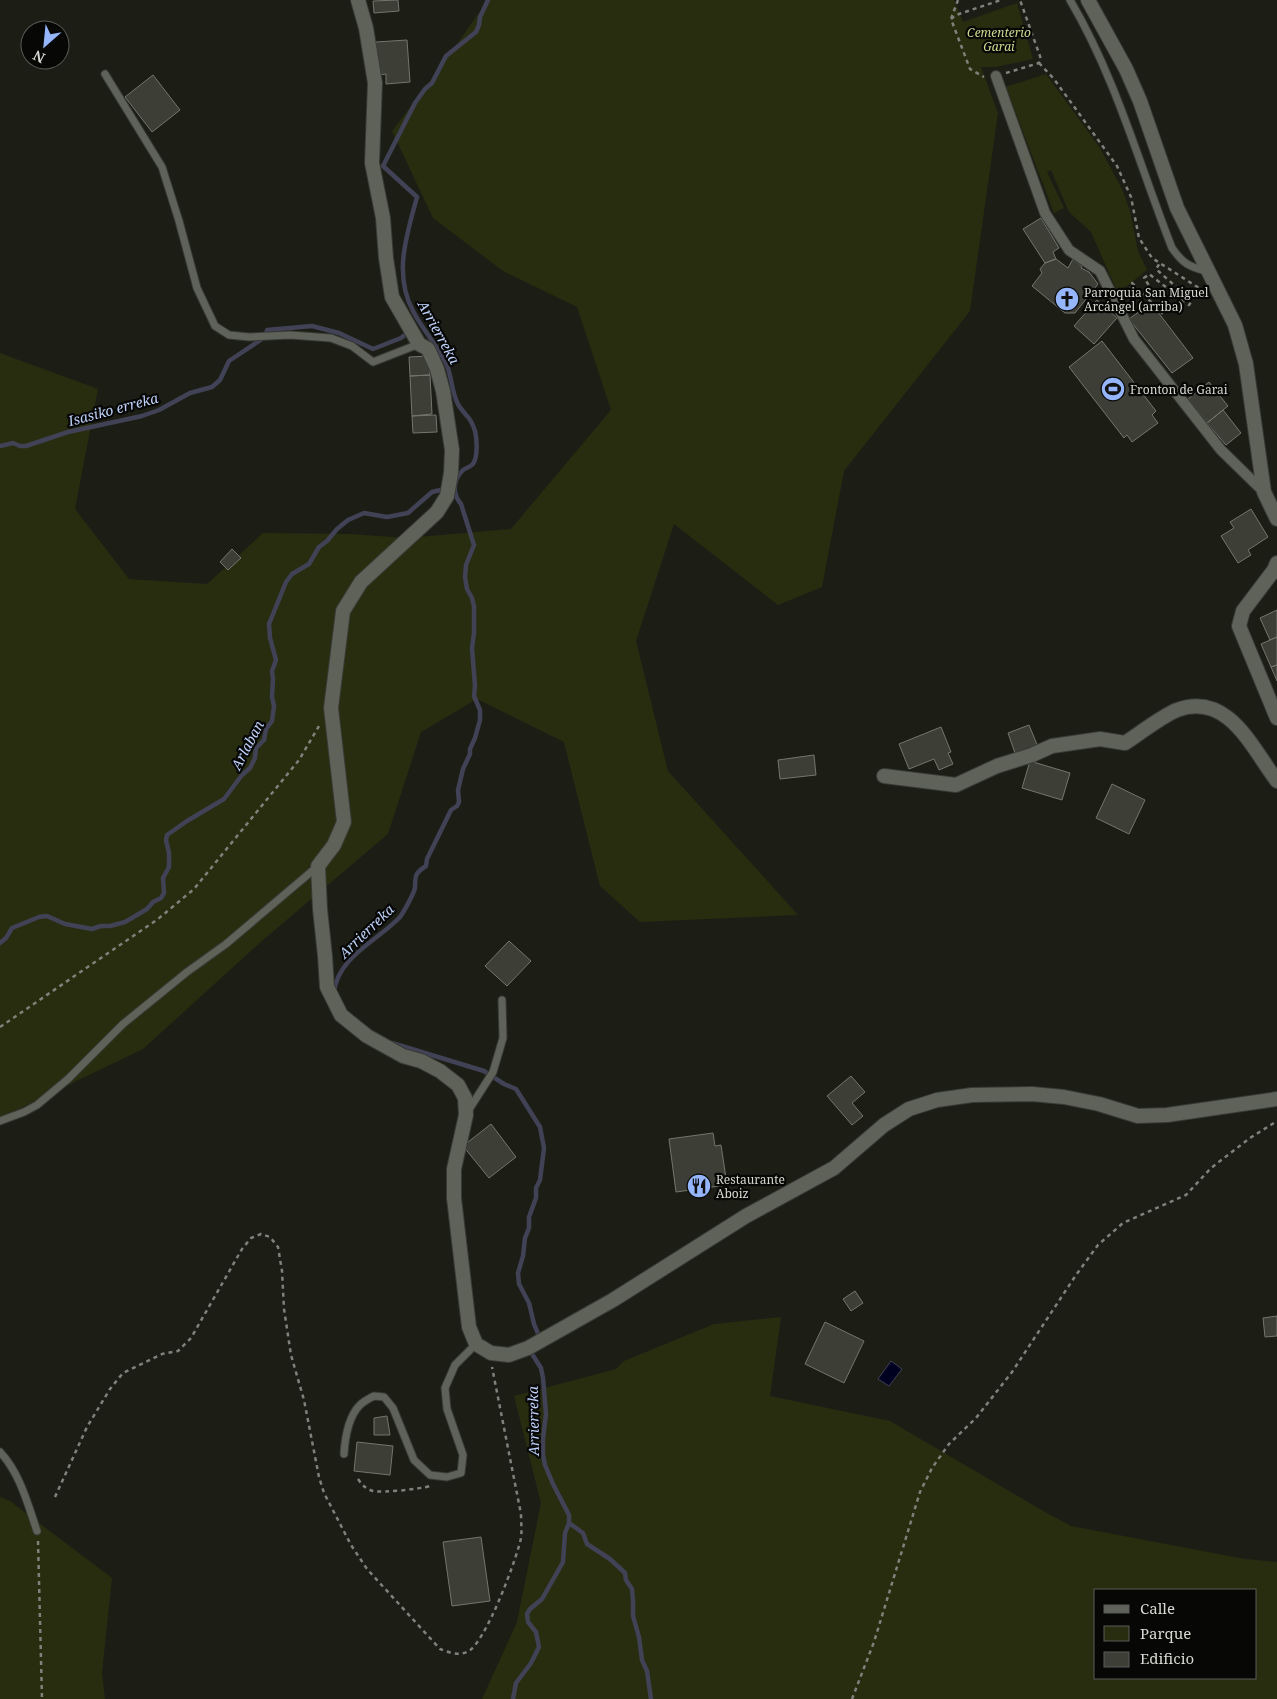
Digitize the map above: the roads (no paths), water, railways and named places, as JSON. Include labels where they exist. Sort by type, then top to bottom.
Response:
[{"type":"street","points":[[358,0],[366,28],[375,83],[372,163],[383,218],[386,258],[392,297],[419,344],[428,349],[437,369],[452,450],[447,496],[437,512],[361,582],[343,611],[331,708],[344,822],[334,844],[318,866],[320,909],[327,987],[341,1015],[367,1036],[403,1056],[421,1061],[434,1068],[458,1085],[465,1098],[466,1115],[454,1169],[454,1198],[470,1327],[476,1344],[491,1353],[509,1355],[528,1348],[621,1295],[746,1216],[834,1168],[884,1125],[903,1113],[937,1100],[972,1095],[1032,1094],[1064,1097],[1138,1116],[1167,1115],[1277,1099]]},
{"type":"street","points":[[1088,0],[1126,69],[1140,101],[1177,208],[1191,240],[1235,325],[1246,364],[1264,492],[1277,519]]},
{"type":"street","points":[[996,76],[1045,213],[1069,250],[1100,271],[1134,339],[1221,450],[1264,492]]},
{"type":"street","points":[[1276,567],[1243,611],[1239,626],[1277,718]]},
{"type":"street","points":[[884,776],[956,785],[997,766],[1032,755],[1052,746],[1100,739],[1125,743],[1175,711],[1194,705],[1213,709],[1227,717],[1245,735],[1277,781]]},
{"type":"lane","points":[[1070,0],[1084,24],[1115,90],[1172,248],[1180,260],[1187,266],[1209,272]]},
{"type":"lane","points":[[105,74],[162,167],[197,288],[216,326],[229,335],[249,337],[290,335],[331,338],[352,346],[372,362],[419,344]]},
{"type":"lane","points":[[0,1121],[37,1105],[68,1079],[123,1024],[187,972],[226,944],[318,866]]},
{"type":"lane","points":[[466,1115],[493,1072],[503,1038],[502,1000]]},
{"type":"lane","points":[[344,1454],[344,1440],[351,1420],[360,1405],[374,1396],[384,1397],[393,1408],[414,1460],[430,1475],[447,1477],[461,1472],[464,1454],[448,1409],[445,1388],[455,1365],[476,1344]]},
{"type":"lane","points":[[0,1452],[7,1460],[26,1496],[38,1531]]},
{"type":"water","points":[[891,1361],[902,1369],[889,1386],[878,1379]]},
{"type":"waterway","name":"Arrierreka","points":[[334,992],[337,980],[351,959],[399,918],[413,894],[416,875],[426,866],[427,859],[451,810],[459,802],[458,790],[463,769],[470,754],[480,720],[480,710],[474,696],[472,648],[474,606],[467,589],[465,577],[466,565],[474,545],[455,491],[457,478],[463,470],[475,461],[477,448],[476,434],[471,420],[456,401],[446,363],[417,318],[407,297],[404,283],[404,254],[409,225],[417,197],[383,166],[415,103],[432,83],[446,56],[476,32],[480,17],[488,0]]},
{"type":"waterway","name":"Isasiko erreka","points":[[0,446],[13,443],[26,446],[68,432],[142,416],[159,410],[190,393],[212,387],[220,380],[229,361],[265,337],[267,330],[312,326],[339,333],[373,349],[401,338],[406,334]]},
{"type":"waterway","name":"Arlaban","points":[[0,943],[6,938],[12,928],[39,917],[47,916],[65,924],[92,929],[125,922],[161,898],[164,893],[163,878],[169,867],[167,835],[224,799],[242,775],[250,768],[255,758],[256,748],[264,740],[266,729],[272,721],[274,706],[272,671],[276,660],[270,638],[269,624],[286,582],[292,574],[309,564],[319,547],[348,520],[364,513],[387,517],[408,513],[432,492],[445,489]]},
{"type":"waterway","name":"Arrierreka","points":[[392,1043],[484,1071],[504,1084],[516,1089],[540,1127],[544,1148],[540,1180],[536,1188],[536,1198],[529,1217],[529,1228],[525,1238],[523,1256],[518,1273],[519,1284],[529,1303],[539,1336],[538,1340]]},
{"type":"waterway","name":"Arrierreka","points":[[513,1699],[516,1683],[531,1663],[539,1647],[536,1632],[528,1622],[527,1614],[542,1599],[563,1562],[565,1533],[569,1523],[569,1515],[545,1465],[543,1439],[546,1414],[543,1378],[541,1368],[532,1354],[534,1350]]},
{"type":"waterway","points":[[569,1523],[583,1533],[587,1544],[610,1559],[625,1573],[626,1580],[632,1589],[633,1616],[639,1637],[642,1660],[647,1671],[651,1699]]},
{"type":"place","name":"Parroquia San Miguel Arcángel (arriba)","points":[[1067,299]]},
{"type":"place","name":"Fronton de Garai","points":[[1113,389]]},
{"type":"place","name":"Restaurante Aboiz","points":[[699,1186]]},
{"type":"park label","name":"Cementerio Garai","points":[[999,39]]}]
